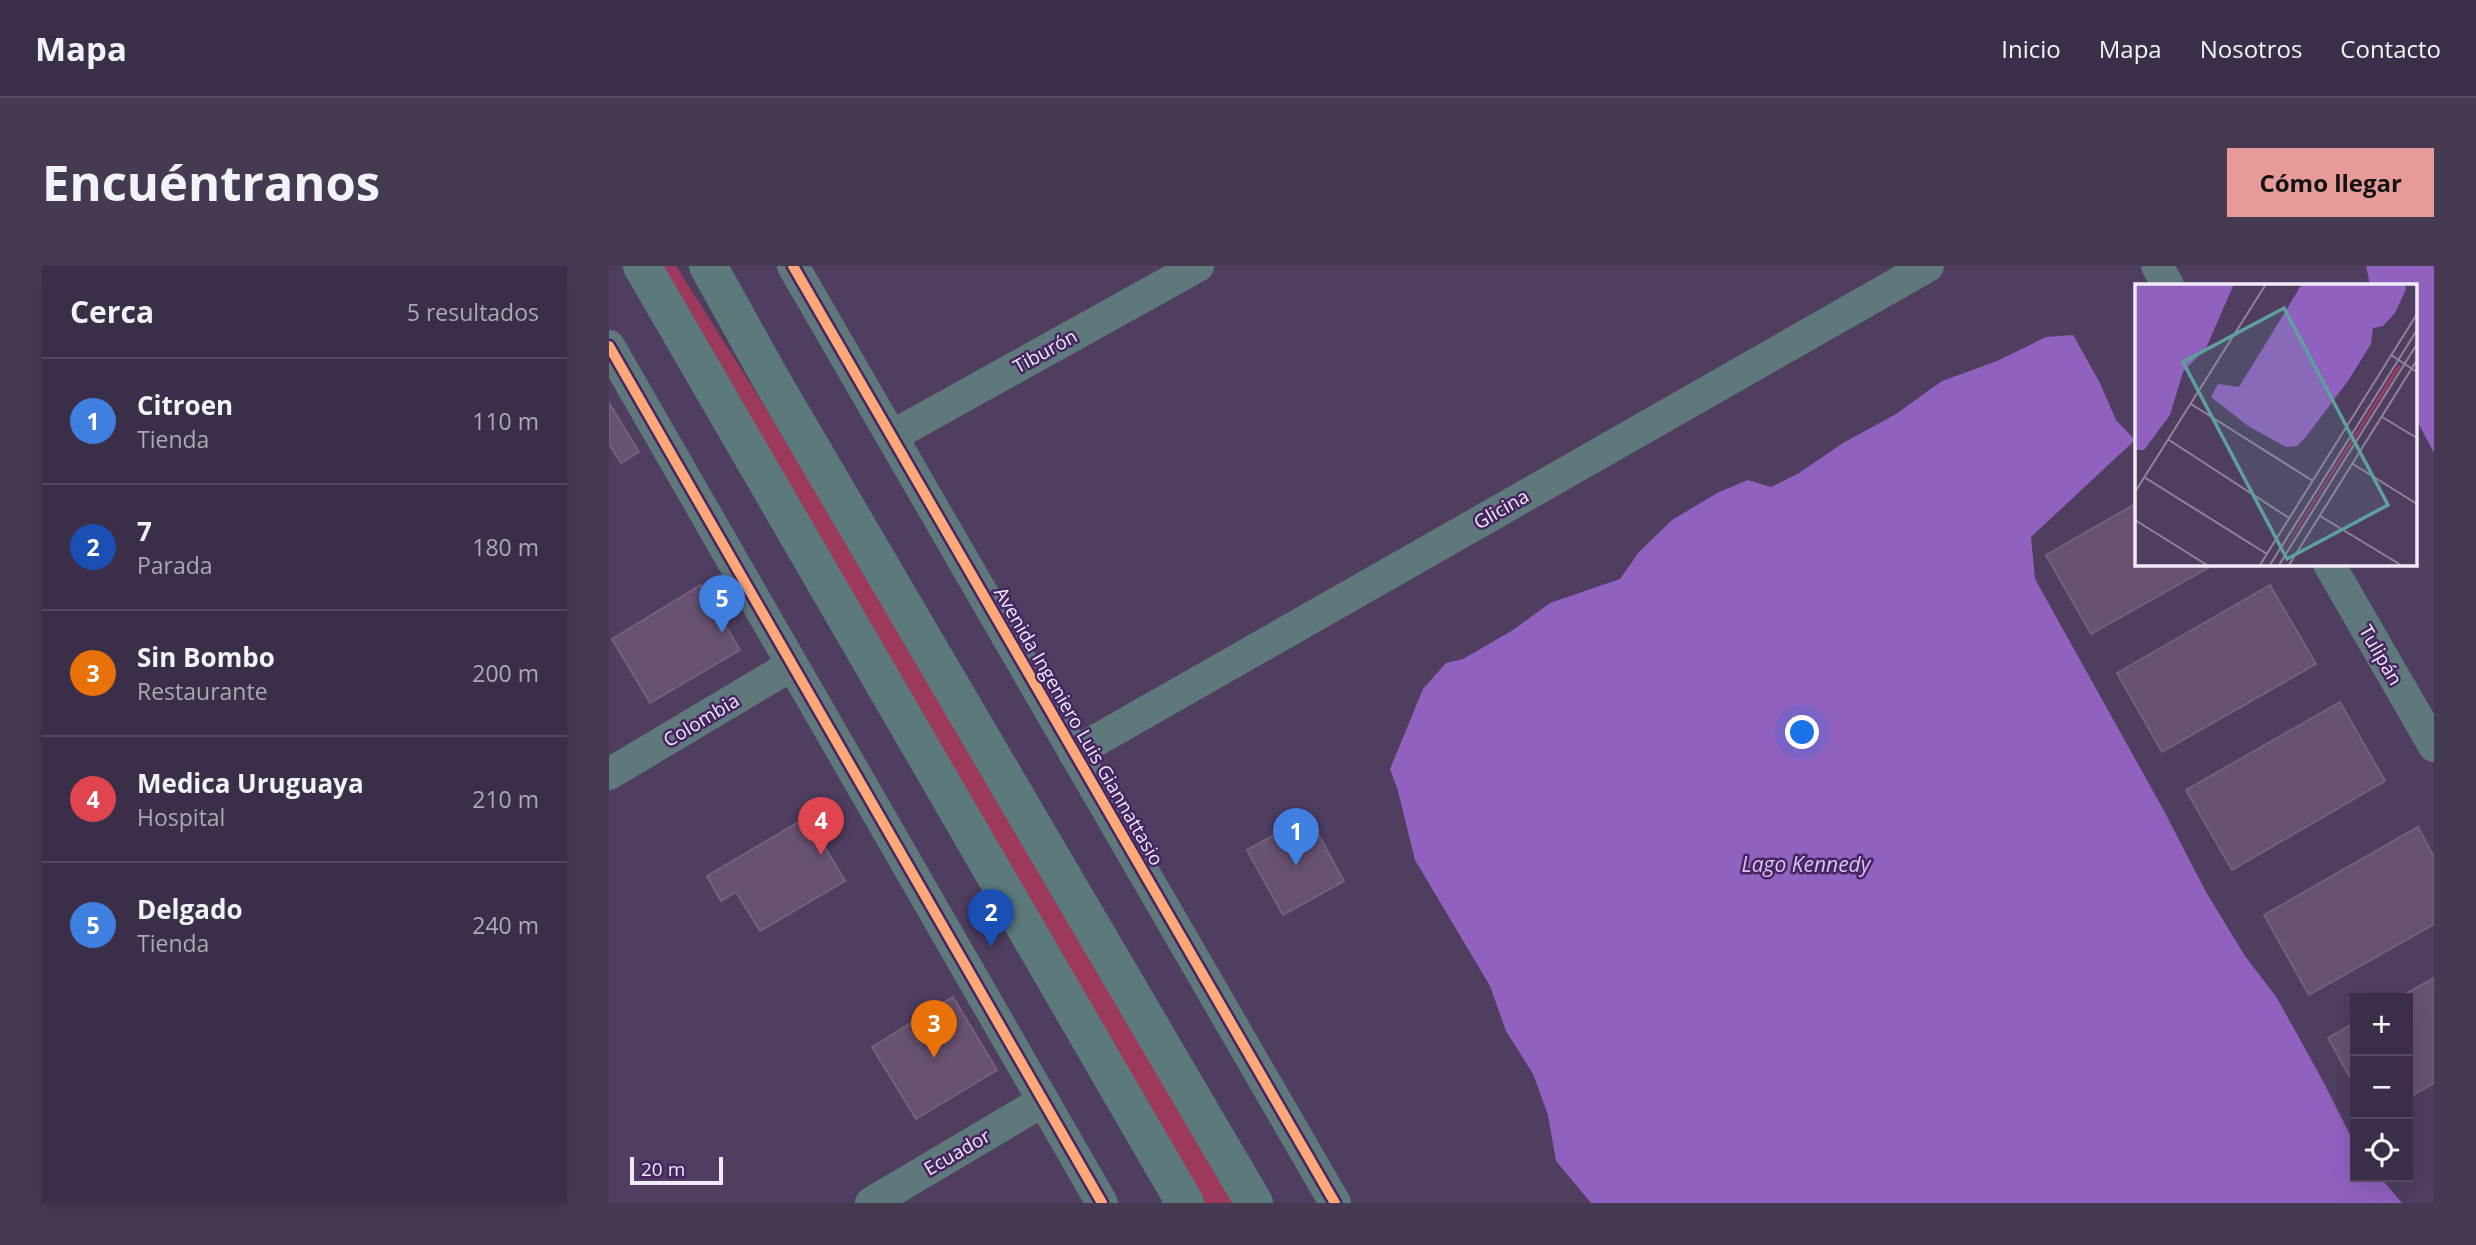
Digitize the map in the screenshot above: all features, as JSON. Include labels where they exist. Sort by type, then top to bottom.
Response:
[{"type":"main road","points":[[642,266],[1185,1203]]},
{"type":"main road","points":[[708,266],[779,393],[1254,1203]]},
{"type":"street","name":"Avenida Ingeniero Luis Giannattasio","points":[[793,266],[1335,1203]]},
{"type":"street","name":"Tiburón","points":[[892,436],[1198,266]]},
{"type":"street","name":"Glicina","points":[[1074,753],[1928,266]]},
{"type":"street","points":[[2157,266],[2167,284]]},
{"type":"street","points":[[609,346],[1102,1203]]},
{"type":"street","name":"Tulipán","points":[[2330,565],[2434,746]]},
{"type":"street","name":"Colombia","points":[[609,774],[792,666]]},
{"type":"street","name":"Ecuador","points":[[871,1203],[1044,1101]]},
{"type":"shaded area","points":[[663,266],[676,266],[828,507],[1233,1203],[1202,1203]]},
{"type":"water","points":[[2366,266],[2434,266],[2434,453],[2417,421],[2417,284],[2370,284]]},
{"type":"water","name":"Lago Kennedy","points":[[2073,335],[2099,381],[2116,420],[2135,440],[2031,537],[2035,579],[2206,892],[2245,956],[2277,998],[2324,1083],[2350,1135],[2350,1182],[2384,1182],[2402,1203],[1591,1203],[1556,1161],[1548,1115],[1533,1074],[1506,1031],[1490,986],[1415,860],[1390,769],[1423,689],[1446,663],[1463,659],[1513,630],[1550,603],[1620,579],[1639,552],[1672,520],[1719,492],[1748,480],[1771,487],[1896,414],[1942,381],[1997,361],[2046,337]]},
{"type":"building","points":[[609,403],[639,452],[621,463],[609,444]]},
{"type":"building","points":[[2135,504],[2135,565],[2213,565],[2091,634],[2046,555]]},
{"type":"building","points":[[701,585],[740,650],[650,703],[612,639]]},
{"type":"building","points":[[2270,585],[2316,664],[2162,752],[2117,673]]},
{"type":"building","points":[[2340,702],[2385,781],[2232,870],[2186,790]]},
{"type":"building","points":[[1308,816],[1344,881],[1283,915],[1247,850]]},
{"type":"building","points":[[807,817],[845,881],[760,931],[736,892],[721,901],[707,876]]},
{"type":"building","points":[[2418,827],[2434,857],[2434,924],[2309,995],[2264,915]]},
{"type":"building","points":[[2434,978],[2434,1083],[2413,1095],[2413,993],[2407,993]]},
{"type":"building","points":[[953,997],[997,1070],[916,1119],[872,1047]]},
{"type":"building","points":[[2350,1026],[2350,1077],[2328,1038]]},
{"type":"cycle path","points":[[793,266],[1335,1203]]},
{"type":"cycle path","points":[[609,346],[1102,1203]]},
{"type":"place","name":"Delgado","points":[[722,633]]},
{"type":"place","name":"Medica Uruguaya","points":[[821,855]]},
{"type":"place","name":"Citroen","points":[[1296,866]]},
{"type":"place","name":"7","points":[[991,947]]},
{"type":"place","name":"Sin Bombo","points":[[934,1058]]}]
